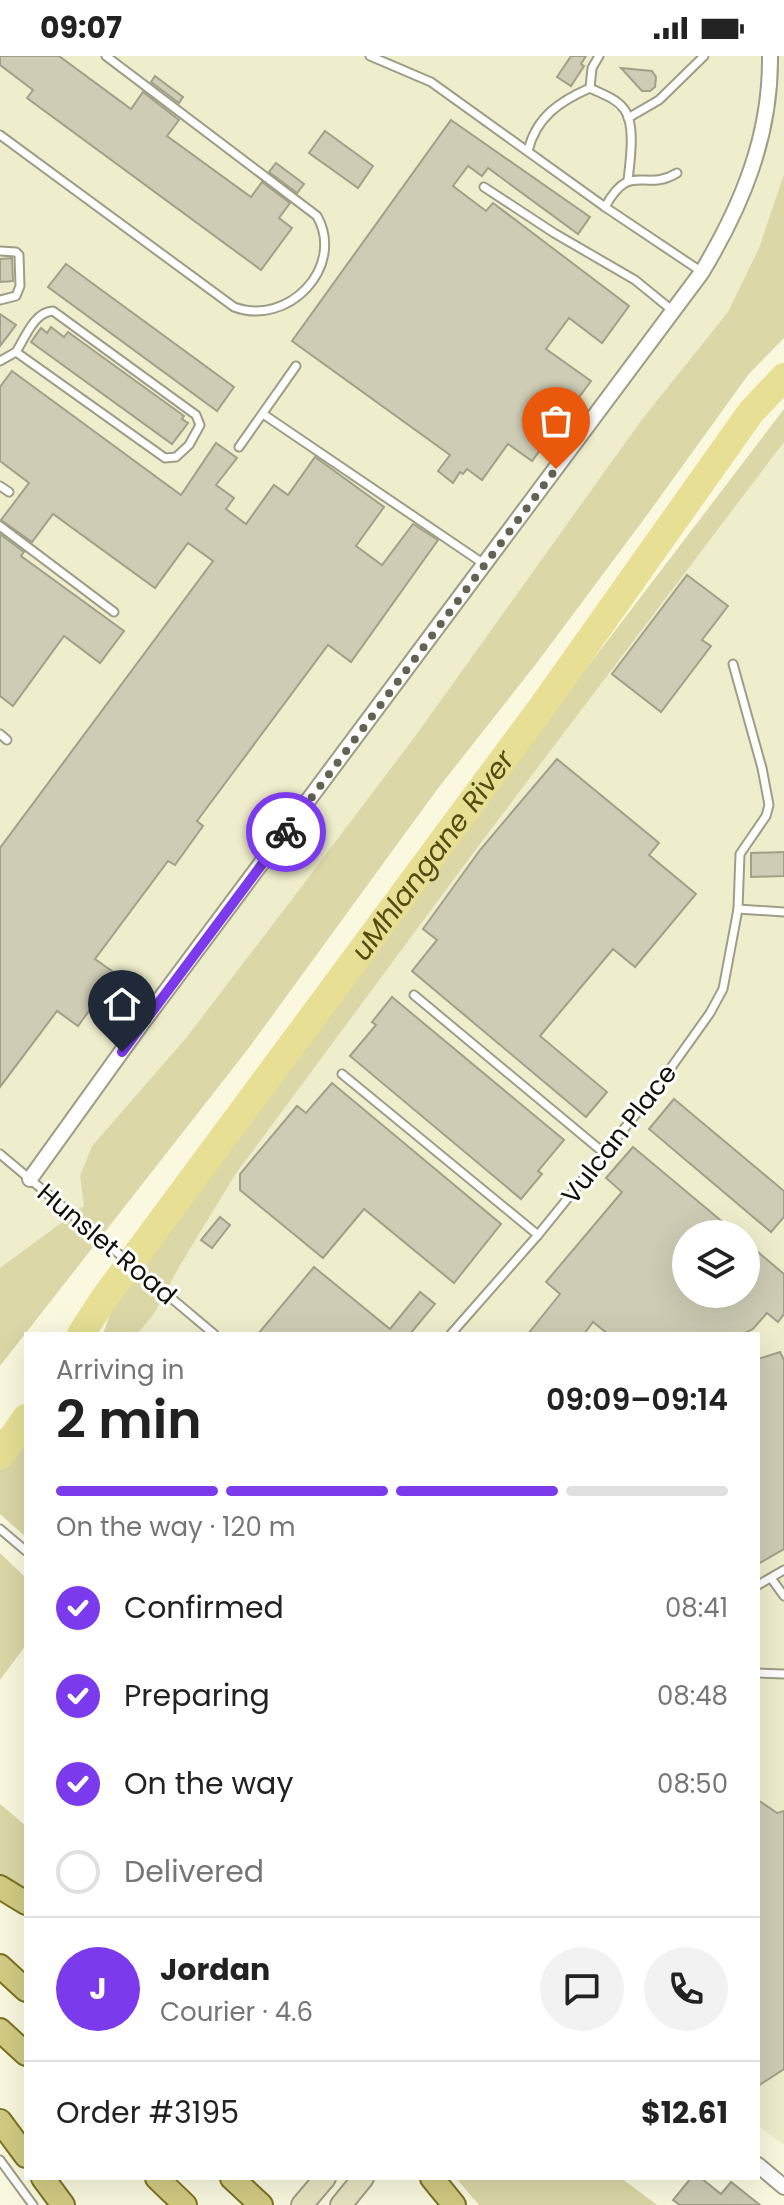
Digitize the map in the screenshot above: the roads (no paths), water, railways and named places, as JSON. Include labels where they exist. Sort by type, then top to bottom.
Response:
[{"type":"main road","points":[[0,1887],[24,1902]]},
{"type":"main road","points":[[0,1966],[24,1988]]},
{"type":"main road","points":[[0,2030],[24,2052]]},
{"type":"main road","points":[[0,2121],[24,2153]]},
{"type":"main road","points":[[44,2180],[63,2205]]},
{"type":"main road","points":[[159,2180],[185,2205]]},
{"type":"main road","points":[[234,2180],[258,2202]]},
{"type":"main road","points":[[302,2205],[323,2180]]},
{"type":"main road","points":[[341,2205],[361,2180]]},
{"type":"main road","points":[[434,2180],[454,2205]]},
{"type":"street","points":[[30,1179],[140,1026],[702,272],[727,231],[748,186],[768,113],[770,56]]},
{"type":"street","points":[[760,2167],[784,2187]]},
{"type":"lane","points":[[0,135],[234,307],[254,313],[268,312],[302,293],[326,255],[325,234],[317,216],[106,56]]},
{"type":"lane","points":[[370,56],[431,82],[605,207],[702,272]]},
{"type":"lane","points":[[590,88],[592,68],[599,56]]},
{"type":"lane","points":[[628,118],[659,100],[704,56]]},
{"type":"lane","points":[[528,151],[531,135],[545,115],[569,97],[590,88],[616,101],[627,111],[632,146],[628,180]]},
{"type":"lane","points":[[605,207],[617,188],[628,180],[666,178],[677,173]]},
{"type":"lane","points":[[484,187],[554,233],[635,280],[673,311]]},
{"type":"lane","points":[[0,251],[19,255],[20,286],[16,296],[0,300]]},
{"type":"lane","points":[[0,361],[16,352],[45,311],[53,311],[196,415],[200,425],[189,445],[176,457],[165,458],[16,352]]},
{"type":"lane","points":[[239,447],[296,366]]},
{"type":"lane","points":[[263,414],[486,565]]},
{"type":"lane","points":[[0,486],[9,492]]},
{"type":"lane","points":[[0,526],[114,612]]},
{"type":"lane","name":"Vulcan Place","points":[[453,1332],[538,1235],[604,1153],[685,1049],[723,989],[738,909],[740,854],[766,816],[769,805],[733,664]]},
{"type":"lane","points":[[0,734],[7,740]]},
{"type":"lane","points":[[738,909],[784,912]]},
{"type":"lane","points":[[414,995],[604,1153]]},
{"type":"lane","points":[[342,1074],[538,1235]]},
{"type":"lane","name":"Hunslet Road","points":[[0,1154],[212,1332]]},
{"type":"lane","points":[[0,1529],[24,1549]]},
{"type":"lane","points":[[760,1584],[784,1570]]},
{"type":"lane","points":[[771,1578],[784,1596]]},
{"type":"lane","points":[[760,1673],[784,1674]]},
{"type":"lane","points":[[0,2160],[33,2205]]},
{"type":"waterway","name":"uMhlangane River","points":[[82,1332],[542,707],[751,412],[784,377]]},
{"type":"waterway","name":"uMhlangane River","points":[[0,1456],[24,1421]]}]
